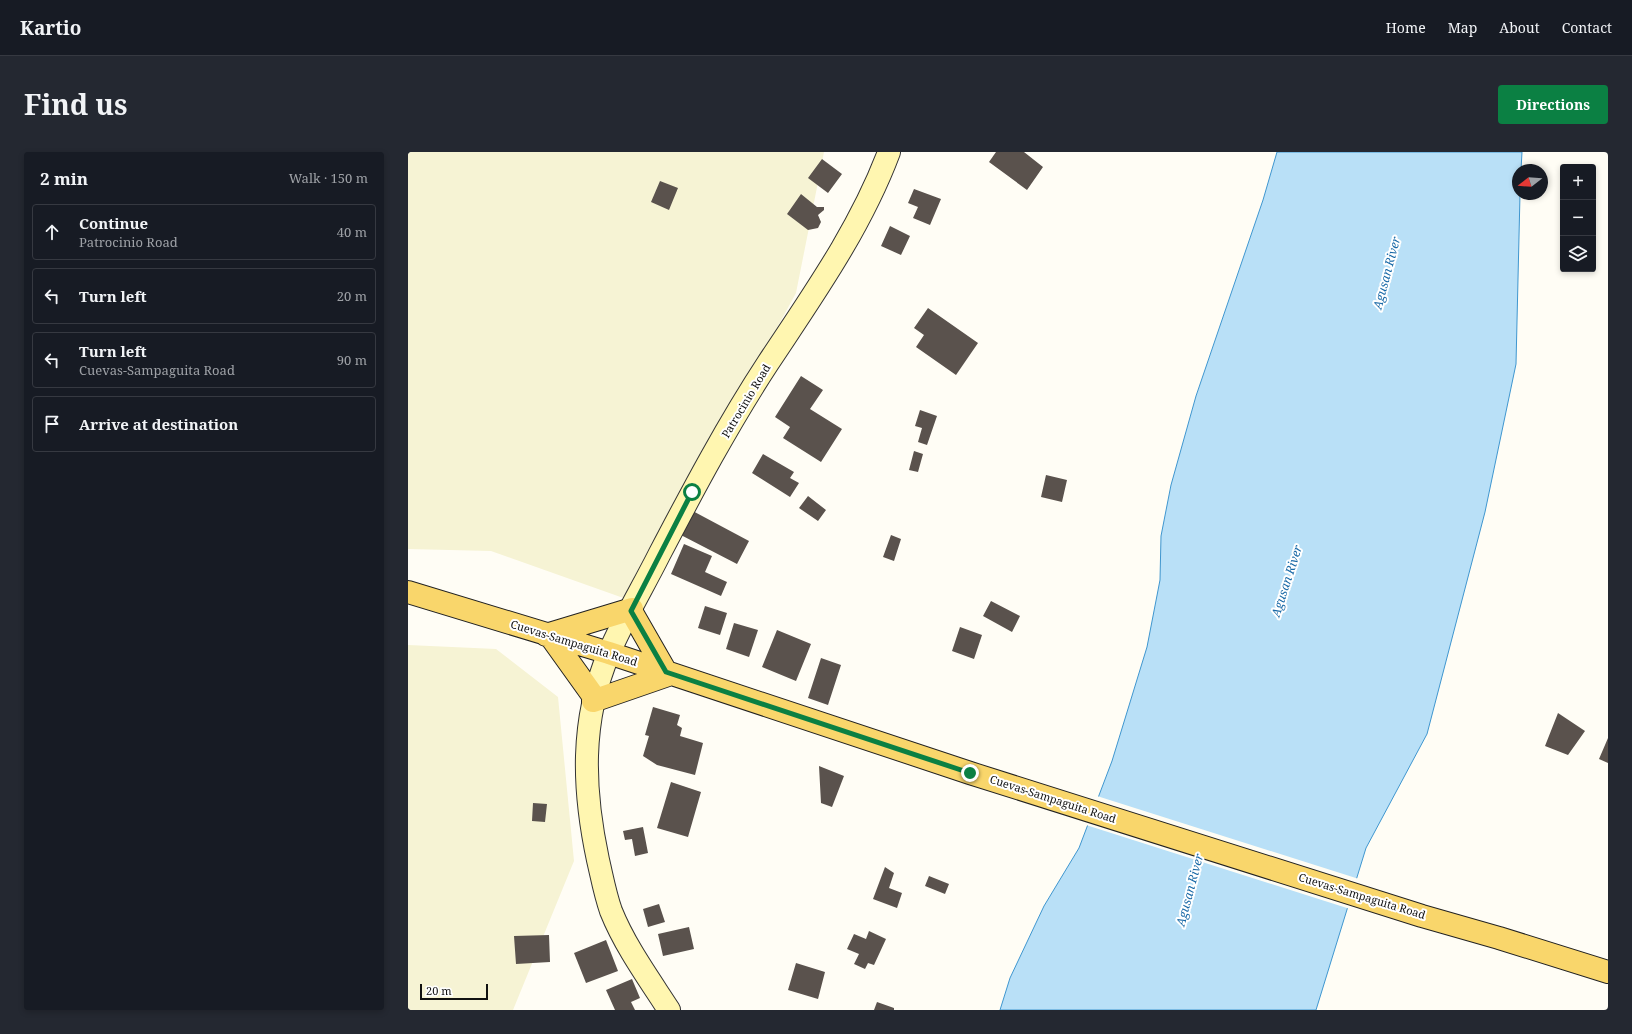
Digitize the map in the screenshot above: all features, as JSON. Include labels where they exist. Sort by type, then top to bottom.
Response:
[{"type":"main road","name":"Cuevas-Sampaguita Road","points":[[408,592],[609,653],[970,773],[1422,916],[1500,938],[1608,972]]},
{"type":"main road","points":[[631,610],[668,673],[594,699],[549,636],[631,610]]},
{"type":"street","name":"Patrocinio Road","points":[[669,1010],[622,933],[605,892],[591,826],[587,781],[588,729],[594,699],[609,653],[692,492],[763,370],[840,253],[868,204],[889,152]]},
{"type":"shaded area","points":[[408,152],[824,152],[796,293],[629,600],[491,551],[408,549]]},
{"type":"shaded area","points":[[408,645],[496,649],[558,697],[574,861],[513,1010],[408,1010]]},
{"type":"water","name":"Agusan River","points":[[1277,152],[1522,152],[1521,164],[1512,164],[1512,200],[1520,200],[1516,364],[1485,512],[1427,734],[1366,848],[1316,1010],[1000,1010],[1010,978],[1044,906],[1079,848],[1112,761],[1147,647],[1160,580],[1161,536],[1171,485],[1196,396],[1263,200]]},
{"type":"pier","points":[[1097,796],[1359,879],[1350,909],[1086,825]]},
{"type":"building","points":[[996,152],[1024,152],[1043,167],[1027,190],[989,162]]},
{"type":"building","points":[[822,159],[842,174],[828,193],[808,178]]},
{"type":"building","points":[[660,181],[678,188],[669,210],[651,202]]},
{"type":"building","points":[[914,189],[941,199],[930,225],[913,218],[918,207],[908,203]]},
{"type":"building","points":[[801,194],[817,207],[824,207],[824,210],[818,215],[821,222],[818,228],[808,230],[787,214]]},
{"type":"building","points":[[890,226],[910,236],[901,255],[881,246]]},
{"type":"building","points":[[928,308],[978,343],[956,375],[916,347],[924,335],[914,328]]},
{"type":"building","points":[[801,376],[823,390],[810,409],[842,429],[821,462],[783,438],[790,427],[775,417]]},
{"type":"building","points":[[920,410],[937,416],[927,445],[918,442],[922,428],[915,426]]},
{"type":"building","points":[[914,451],[923,454],[918,472],[909,470]]},
{"type":"building","points":[[763,454],[794,472],[790,478],[799,483],[790,497],[752,473]]},
{"type":"building","points":[[1046,475],[1067,480],[1062,502],[1041,497]]},
{"type":"building","points":[[808,496],[826,510],[818,521],[799,508]]},
{"type":"building","points":[[689,509],[749,541],[737,564],[677,533]]},
{"type":"building","points":[[891,535],[901,539],[894,561],[883,557]]},
{"type":"building","points":[[684,544],[712,556],[705,572],[727,582],[721,596],[671,574]]},
{"type":"building","points":[[991,601],[1020,616],[1012,632],[983,616]]},
{"type":"building","points":[[705,606],[727,613],[720,635],[698,628]]},
{"type":"building","points":[[734,623],[758,630],[749,657],[726,649]]},
{"type":"building","points":[[960,627],[982,635],[974,659],[952,651]]},
{"type":"building","points":[[777,630],[811,644],[796,681],[762,667]]},
{"type":"building","points":[[821,658],[841,665],[828,705],[808,698]]},
{"type":"building","points":[[653,707],[680,715],[677,725],[682,728],[680,736],[703,743],[695,775],[657,765],[643,756],[649,736],[645,735]]},
{"type":"building","points":[[1558,713],[1585,731],[1568,755],[1545,746]]},
{"type":"building","points":[[1608,738],[1608,763],[1599,759]]},
{"type":"building","points":[[819,766],[844,776],[832,807],[821,803]]},
{"type":"building","points":[[671,782],[701,792],[688,837],[657,828]]},
{"type":"building","points":[[533,803],[547,804],[545,822],[532,821]]},
{"type":"building","points":[[643,827],[648,853],[635,856],[632,839],[625,840],[623,831]]},
{"type":"building","points":[[885,867],[894,873],[889,888],[902,893],[897,908],[873,899]]},
{"type":"building","points":[[929,876],[949,884],[945,894],[925,886]]},
{"type":"building","points":[[659,904],[665,922],[648,927],[643,909]]},
{"type":"building","points":[[689,927],[694,949],[663,956],[658,934]]},
{"type":"building","points":[[869,931],[886,939],[874,965],[868,963],[865,969],[854,964],[859,954],[847,949],[854,934],[866,939]]},
{"type":"building","points":[[549,935],[550,962],[516,964],[514,936]]},
{"type":"building","points":[[606,940],[618,971],[586,983],[574,953]]},
{"type":"building","points":[[796,963],[825,972],[818,999],[788,990]]},
{"type":"building","points":[[632,979],[640,998],[631,1002],[635,1010],[615,1010],[606,990]]},
{"type":"building","points":[[877,1002],[894,1008],[894,1010],[874,1010]]},
{"type":"route","points":[[692,492],[631,611],[666,672],[970,773]]}]
